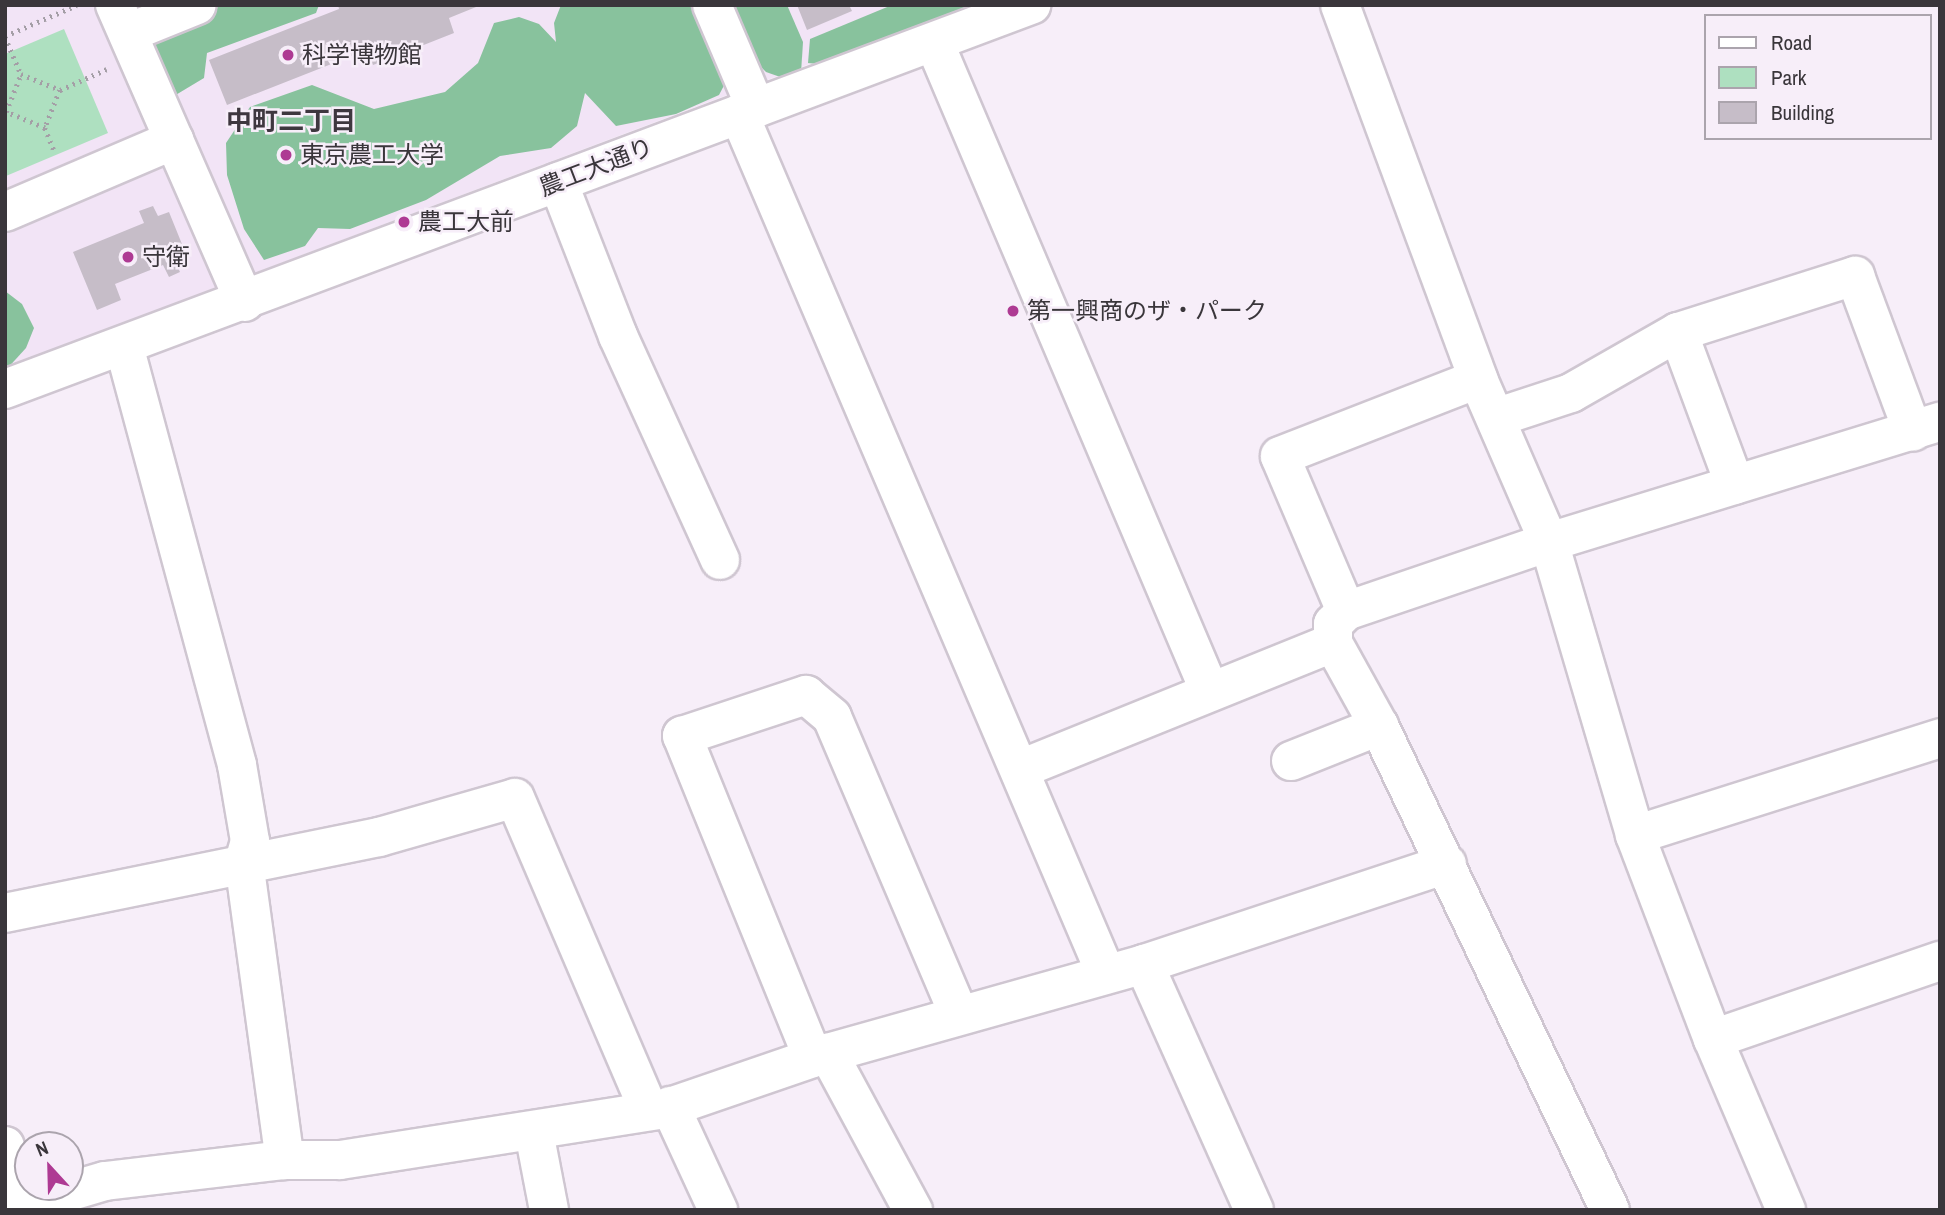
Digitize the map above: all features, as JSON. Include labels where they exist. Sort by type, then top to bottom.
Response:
[{"type":"street","points":[[197,5],[127,31],[245,302]]},
{"type":"street","points":[[712,5],[747,111],[1107,974]]},
{"type":"street","name":"農工大通り","points":[[5,389],[245,302],[1031,5]]},
{"type":"street","points":[[1340,5],[1478,379],[1498,417],[1549,542],[1635,835],[1713,1039],[1786,1210]]},
{"type":"street","points":[[934,42],[1210,692]]},
{"type":"street","points":[[5,212],[174,140]]},
{"type":"street","points":[[558,182],[618,336],[720,560]]},
{"type":"street","points":[[1023,768],[1210,692],[1340,627],[1549,542],[1926,427],[1855,276],[1678,332],[1571,393],[1498,417]]},
{"type":"street","points":[[1678,332],[1735,485]]},
{"type":"street","points":[[124,345],[237,765],[250,841],[244,862],[285,1160]]},
{"type":"street","points":[[1478,379],[1280,456],[1340,627],[1379,726],[1610,1210]]},
{"type":"street","points":[[913,1210],[820,1055],[682,736],[806,695],[832,717],[959,1015]]},
{"type":"street","points":[[1292,761],[1379,726]]},
{"type":"street","points":[[1635,835],[1940,738]]},
{"type":"street","points":[[5,914],[244,862],[379,837],[515,798],[659,1109],[718,1210]]},
{"type":"street","points":[[5,1146],[13,1207],[105,1181],[285,1160],[340,1160],[534,1132],[659,1109],[820,1055],[1144,964],[1447,864]]},
{"type":"street","points":[[1713,1039],[1940,961]]},
{"type":"street","points":[[1144,964],[1254,1210]]},
{"type":"street","points":[[534,1132],[549,1210]]},
{"type":"path","points":[[60,90],[22,74],[5,37],[78,5]]},
{"type":"path","points":[[22,74],[6,112],[45,128],[60,90],[127,31]]},
{"type":"shaded area","name":"東京農工大学","points":[[5,5],[966,5],[5,367]]},
{"type":"green space","points":[[218,5],[319,5],[316,13],[207,53],[204,78],[174,96],[149,44],[161,28]]},
{"type":"green space","points":[[561,5],[701,5],[730,74],[719,95],[676,114],[616,126],[585,93],[577,126],[551,148],[500,156],[426,200],[350,229],[318,228],[305,246],[264,260],[244,229],[227,175],[226,143],[250,107],[312,85],[374,109],[445,92],[478,63],[494,23],[519,17],[539,24],[556,42],[554,23]]},
{"type":"green space","points":[[725,5],[787,5],[803,42],[801,73],[786,79],[766,72],[746,52]]},
{"type":"green space","points":[[892,5],[978,5],[827,65],[808,63],[810,39]]},
{"type":"green space","points":[[64,29],[108,133],[6,176],[5,54]]},
{"type":"green space","points":[[5,291],[22,304],[34,328],[26,348],[5,371]]},
{"type":"building","name":"科学博物館","points":[[338,5],[481,5],[449,18],[454,33],[373,65],[367,50],[227,105],[209,60],[339,9]]},
{"type":"building","points":[[797,5],[849,5],[852,11],[807,30]]},
{"type":"building","name":"守衛","points":[[153,206],[158,216],[169,212],[186,254],[174,259],[180,272],[169,277],[163,265],[115,284],[121,300],[97,310],[73,252],[144,223],[139,211]]},
{"type":"place","name":"科学博物館","points":[[288,55]]},
{"type":"place","name":"東京農工大学","points":[[286,155]]},
{"type":"place","name":"農工大前","points":[[404,222]]},
{"type":"place","name":"守衛","points":[[128,257]]},
{"type":"place","name":"第一興商のザ・パーク","points":[[1013,311]]},
{"type":"district","name":"中町二丁目","points":[[291,121]]}]
